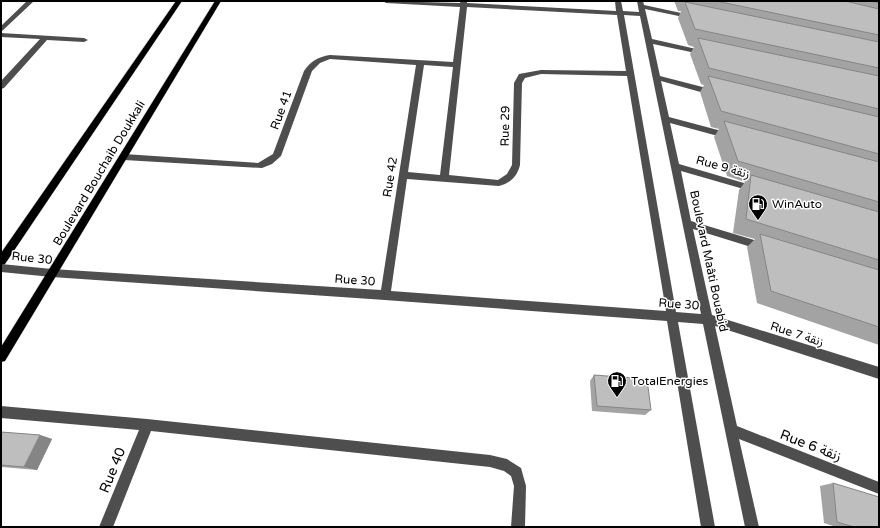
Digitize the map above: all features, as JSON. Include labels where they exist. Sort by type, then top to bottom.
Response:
[{"type":"main road","points":[[1,260],[179,1]]},
{"type":"main road","name":"Boulevard Bouchaib Doukkali","points":[[1,357],[218,1]]},
{"type":"street","points":[[1,30],[31,1]]},
{"type":"street","points":[[386,1],[464,3],[620,13],[641,7],[703,19]]},
{"type":"street","points":[[618,1],[708,527]]},
{"type":"street","points":[[444,178],[464,3]]},
{"type":"street","name":"Boulevard Maâti Bouabid","points":[[641,7],[752,527]]},
{"type":"street","points":[[1,35],[84,40]]},
{"type":"street","points":[[1,86],[45,38]]},
{"type":"street","points":[[649,41],[710,54]]},
{"type":"street","name":"Rue 41","points":[[124,156],[259,166],[269,162],[277,156],[308,71],[312,64],[318,60],[330,56],[420,64],[458,65]]},
{"type":"street","name":"Rue 42","points":[[385,295],[420,64]]},
{"type":"street","name":"Rue 29","points":[[404,175],[499,183],[509,179],[514,172],[516,165],[518,83],[522,76],[541,72],[631,74]]},
{"type":"street","points":[[656,78],[726,95]]},
{"type":"street","points":[[665,119],[742,140]]},
{"type":"street","name":"Rue 9 زنقة","points":[[675,166],[766,193]]},
{"type":"street","points":[[687,223],[776,251]]},
{"type":"street","name":"Rue 30","points":[[1,268],[52,274],[385,295],[708,319]]},
{"type":"street","name":"Rue 7 زنقة","points":[[708,319],[879,373]]},
{"type":"street","points":[[1,412],[146,425],[490,461],[507,465],[517,472],[520,486],[518,527]]},
{"type":"street","name":"Rue 40","points":[[106,527],[146,425]]},
{"type":"street","name":"Rue 6 زنقة","points":[[731,430],[879,488]]},
{"type":"building","points":[[716,1],[845,1],[879,9],[879,35]]},
{"type":"building","points":[[685,2],[879,42],[879,68],[695,29]]},
{"type":"building","points":[[698,38],[879,76],[879,109],[709,68]]},
{"type":"building","points":[[708,76],[879,117],[879,154],[721,111]]},
{"type":"building","points":[[724,121],[879,162],[879,202],[738,161]]},
{"type":"building","points":[[751,175],[879,212],[879,260],[746,219]]},
{"type":"building","points":[[760,234],[879,270],[879,327],[771,291]]},
{"type":"building","name":"TotalEnergies","points":[[594,375],[647,379],[651,410],[597,406]]},
{"type":"building","points":[[1,432],[40,435],[24,467],[1,465]]},
{"type":"building","points":[[833,483],[879,497],[879,527],[854,527],[837,522]]},
{"type":"place","name":"WinAuto","points":[[758,221]]},
{"type":"place","name":"TotalEnergies","points":[[617,398]]}]
